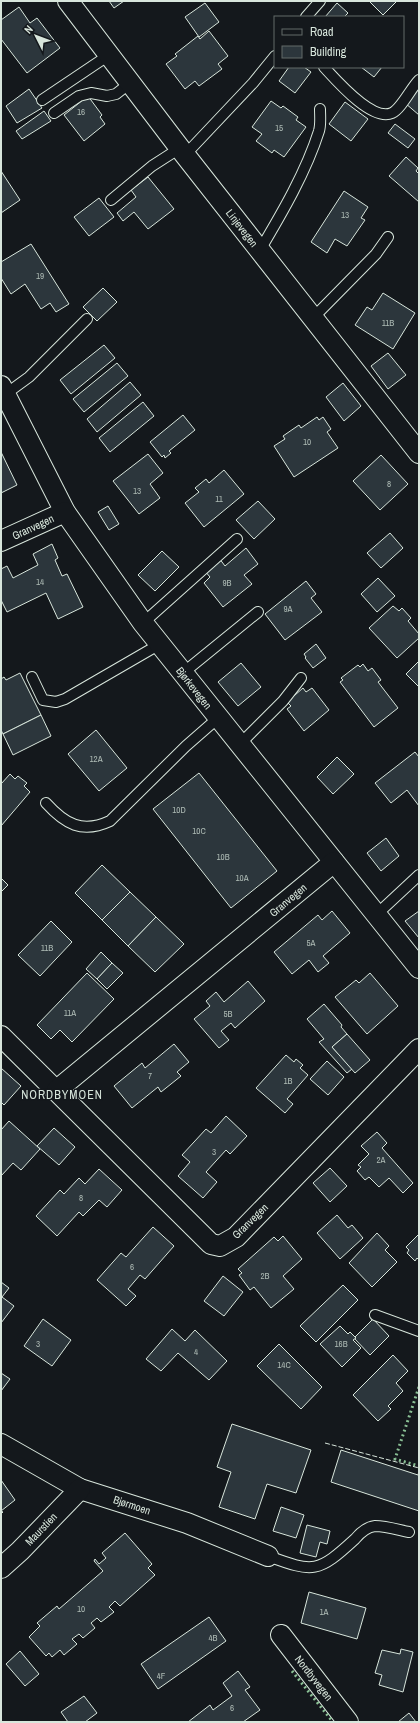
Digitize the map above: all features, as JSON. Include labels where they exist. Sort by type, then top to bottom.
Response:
[{"type":"street","name":"Linjevegen","points":[[68,1],[183,152],[419,453]]},
{"type":"street","name":"Bjørkevegen","points":[[2,392],[65,512],[144,623],[239,745],[419,968]]},
{"type":"street","name":"Granvegen","points":[[1,541],[65,512]]},
{"type":"street","name":"Granvegen","points":[[57,1090],[334,862]]},
{"type":"street","name":"Granvegen","points":[[1,1036],[211,1244],[220,1246],[236,1237],[419,1049]]},
{"type":"street","name":"Bjørmoen","points":[[1,1444],[80,1489],[188,1523],[268,1556]]},
{"type":"street","name":"Maurstien","points":[[1,1568],[20,1551],[80,1489]]},
{"type":"street","name":"Nordbyvegen","points":[[281,1635],[348,1722]]},
{"type":"lane","points":[[307,16],[320,1]]},
{"type":"lane","points":[[42,100],[109,55]]},
{"type":"lane","points":[[111,200],[152,166],[183,152],[253,83],[274,57]]},
{"type":"lane","points":[[325,68],[370,110],[381,114],[391,114],[396,110],[419,80]]},
{"type":"lane","points":[[54,113],[79,96],[91,93],[107,96],[116,94],[130,83]]},
{"type":"lane","points":[[260,250],[288,200],[310,153],[319,129],[320,109]]},
{"type":"lane","points":[[313,318],[376,254],[388,237]]},
{"type":"lane","points":[[2,392],[29,376],[87,319]]},
{"type":"lane","points":[[144,623],[236,539]]},
{"type":"lane","points":[[183,673],[258,612]]},
{"type":"lane","points":[[32,677],[44,700],[47,702],[56,702],[83,689],[160,644]]},
{"type":"lane","points":[[239,745],[283,701],[301,678]]},
{"type":"lane","points":[[46,803],[58,815],[74,826],[84,827],[102,825],[110,821],[186,746],[218,718]]},
{"type":"lane","points":[[376,915],[419,875]]},
{"type":"lane","points":[[374,1315],[419,1331]]},
{"type":"lane","points":[[268,1556],[298,1568],[316,1568],[327,1562],[364,1530],[375,1526],[409,1532]]},
{"type":"building","points":[[109,1],[124,1],[114,8]]},
{"type":"building","points":[[369,1],[397,1],[383,15]]},
{"type":"building","points":[[205,3],[219,22],[199,37],[185,17]]},
{"type":"building","points":[[337,3],[348,13],[345,16],[326,16]]},
{"type":"building","points":[[19,7],[30,23],[37,18],[60,48],[27,73],[1,39],[1,20]]},
{"type":"building","points":[[209,31],[228,56],[218,64],[222,69],[199,86],[195,81],[185,89],[166,64],[177,56],[175,54],[198,36],[200,39]]},
{"type":"building","points":[[288,68],[305,68],[311,72],[295,93],[279,81]]},
{"type":"building","points":[[362,68],[381,68],[374,77]]},
{"type":"building","points":[[419,86],[419,115],[405,103]]},
{"type":"building","points":[[29,89],[42,108],[17,123],[6,106]]},
{"type":"building","points":[[88,96],[102,115],[100,117],[105,124],[84,141],[64,115]]},
{"type":"building","points":[[271,101],[281,108],[283,106],[298,117],[296,120],[306,127],[284,157],[274,150],[272,153],[256,141],[262,134],[252,127]]},
{"type":"building","points":[[345,102],[368,119],[351,141],[329,124]]},
{"type":"building","points":[[44,111],[51,121],[22,139],[16,131]]},
{"type":"building","points":[[395,124],[415,139],[408,148],[388,133]]},
{"type":"building","points":[[406,157],[418,168],[416,171],[419,174],[419,202],[389,176]]},
{"type":"building","points":[[1,171],[20,200],[1,213]]},
{"type":"building","points":[[148,177],[174,209],[148,229],[134,212],[123,221],[117,213],[136,197],[131,190]]},
{"type":"building","points":[[344,191],[368,207],[361,218],[365,220],[347,246],[335,239],[327,253],[311,242]]},
{"type":"building","points":[[99,198],[114,217],[89,236],[74,217]]},
{"type":"building","points":[[31,244],[69,304],[56,312],[50,303],[41,309],[25,284],[11,294],[1,278],[1,262]]},
{"type":"building","points":[[103,288],[117,302],[97,321],[83,307]]},
{"type":"building","points":[[383,293],[415,313],[393,349],[355,325],[367,307],[372,310]]},
{"type":"building","points":[[104,345],[115,358],[71,394],[60,380]]},
{"type":"building","points":[[388,353],[406,375],[388,389],[371,366]]},
{"type":"building","points":[[117,363],[128,376],[84,412],[73,399]]},
{"type":"building","points":[[130,382],[141,395],[97,432],[87,419]]},
{"type":"building","points":[[343,383],[361,406],[344,421],[326,397]]},
{"type":"building","points":[[143,402],[154,416],[110,452],[99,438]]},
{"type":"building","points":[[183,415],[195,430],[169,451],[171,453],[165,458],[164,455],[162,457],[150,442]]},
{"type":"building","points":[[317,417],[319,420],[323,417],[331,429],[327,432],[338,448],[294,477],[274,446],[285,439],[283,436],[299,425],[301,428]]},
{"type":"building","points":[[1,452],[17,485],[1,493]]},
{"type":"building","points":[[148,454],[163,473],[150,484],[160,498],[139,514],[113,481]]},
{"type":"building","points":[[381,455],[408,484],[380,510],[353,481]]},
{"type":"building","points":[[224,470],[244,494],[204,527],[185,503],[199,492],[195,488],[206,479],[209,483]]},
{"type":"building","points":[[258,501],[275,519],[254,539],[236,520]]},
{"type":"building","points":[[108,506],[119,524],[109,530],[98,512]]},
{"type":"building","points":[[390,533],[403,548],[381,568],[367,553]]},
{"type":"building","points":[[52,544],[58,558],[55,560],[62,576],[67,574],[83,607],[58,619],[46,593],[7,612],[1,600],[1,569],[7,566],[13,578],[38,565],[33,554]]},
{"type":"building","points":[[246,548],[258,564],[244,575],[252,584],[223,607],[204,583],[210,577],[204,570],[219,558],[225,566]]},
{"type":"building","points":[[162,551],[179,567],[155,591],[138,575]]},
{"type":"building","points":[[378,578],[395,596],[377,612],[361,594]]},
{"type":"building","points":[[306,581],[316,594],[311,598],[322,612],[285,640],[265,614]]},
{"type":"building","points":[[393,606],[399,611],[402,608],[411,618],[408,621],[419,634],[419,638],[397,658],[369,628]]},
{"type":"building","points":[[316,644],[326,658],[313,668],[305,658],[306,657],[304,654]]},
{"type":"building","points":[[419,661],[419,687],[406,674]]},
{"type":"building","points":[[241,663],[261,687],[238,706],[218,682]]},
{"type":"building","points":[[363,664],[368,671],[372,668],[381,680],[378,682],[398,708],[374,727],[340,682],[343,680],[341,678],[358,665],[360,667]]},
{"type":"building","points":[[20,673],[41,715],[3,734],[1,730],[1,679],[4,677],[6,680]]},
{"type":"building","points":[[303,688],[306,692],[312,688],[329,710],[304,731],[287,709],[291,706],[287,702]]},
{"type":"building","points":[[41,715],[51,736],[13,755],[3,734]]},
{"type":"building","points":[[96,730],[127,768],[99,791],[68,754]]},
{"type":"building","points":[[415,752],[419,757],[419,806],[407,790],[391,803],[375,783]]},
{"type":"building","points":[[337,757],[354,774],[333,794],[317,777]]},
{"type":"building","points":[[199,773],[277,871],[231,908],[153,809]]},
{"type":"building","points":[[10,774],[15,779],[18,776],[27,783],[24,786],[30,792],[1,826],[1,784]]},
{"type":"building","points":[[386,838],[399,856],[381,871],[367,853]]},
{"type":"building","points":[[102,865],[130,892],[102,920],[75,893]]},
{"type":"building","points":[[1,878],[8,885],[1,892]]},
{"type":"building","points":[[130,892],[156,917],[128,946],[102,920]]},
{"type":"building","points":[[332,911],[350,933],[323,956],[329,963],[318,972],[309,960],[292,974],[274,952],[318,915],[322,920]]},
{"type":"building","points":[[419,911],[419,938],[405,921]]},
{"type":"building","points":[[156,917],[184,944],[155,972],[128,946]]},
{"type":"building","points":[[51,921],[72,942],[40,976],[18,955]]},
{"type":"building","points":[[101,952],[112,963],[97,979],[86,969]]},
{"type":"building","points":[[112,963],[123,973],[107,989],[97,979]]},
{"type":"building","points":[[87,973],[114,999],[72,1042],[60,1030],[51,1039],[37,1025]]},
{"type":"building","points":[[370,973],[398,1006],[367,1034],[335,997],[356,980],[359,983]]},
{"type":"building","points":[[248,981],[265,1001],[235,1028],[231,1023],[221,1031],[229,1040],[219,1048],[194,1019],[210,1006],[206,1001],[216,992],[224,1002]]},
{"type":"building","points":[[324,1004],[342,1025],[341,1027],[347,1034],[332,1047],[352,1069],[347,1073],[319,1042],[324,1039],[307,1019]]},
{"type":"building","points":[[347,1034],[370,1060],[355,1073],[332,1047]]},
{"type":"building","points":[[174,1044],[189,1062],[177,1072],[181,1076],[161,1092],[158,1087],[132,1108],[114,1086],[142,1063],[145,1068]]},
{"type":"building","points":[[286,1055],[294,1062],[296,1059],[303,1065],[300,1068],[308,1075],[287,1099],[293,1104],[285,1113],[256,1088]]},
{"type":"building","points":[[327,1061],[344,1077],[328,1095],[310,1079]]},
{"type":"building","points":[[1,1068],[21,1086],[4,1105],[1,1102]]},
{"type":"building","points":[[226,1116],[247,1136],[230,1154],[226,1150],[206,1172],[217,1182],[203,1198],[178,1176],[190,1162],[182,1155],[206,1129],[211,1133]]},
{"type":"building","points":[[9,1121],[40,1149],[21,1170],[13,1163],[1,1176],[1,1130]]},
{"type":"building","points":[[54,1128],[75,1147],[59,1165],[37,1146]]},
{"type":"building","points":[[377,1132],[387,1143],[382,1148],[413,1183],[403,1193],[389,1178],[379,1187],[369,1177],[365,1180],[357,1171],[361,1167],[358,1165],[369,1154],[361,1146]]},
{"type":"building","points":[[330,1168],[347,1186],[330,1202],[313,1183]]},
{"type":"building","points":[[99,1169],[122,1190],[107,1207],[99,1200],[83,1216],[79,1212],[57,1236],[36,1216],[60,1190],[64,1194],[79,1178],[85,1184]]},
{"type":"building","points":[[337,1215],[348,1228],[352,1225],[363,1238],[340,1259],[317,1233]]},
{"type":"building","points":[[153,1227],[174,1246],[145,1279],[140,1275],[128,1289],[136,1296],[126,1306],[97,1280],[121,1253],[126,1257]]},
{"type":"building","points":[[377,1233],[389,1246],[385,1250],[397,1262],[372,1287],[349,1263]]},
{"type":"building","points":[[419,1234],[419,1260],[417,1258],[415,1261],[407,1253],[409,1250],[406,1247]]},
{"type":"building","points":[[283,1236],[302,1259],[283,1276],[294,1289],[271,1308],[254,1287],[250,1290],[239,1275],[242,1273],[238,1269],[274,1237],[278,1241]]},
{"type":"building","points":[[223,1276],[243,1292],[224,1316],[204,1301]]},
{"type":"building","points":[[1,1282],[9,1288],[2,1297],[14,1306],[1,1323]]},
{"type":"building","points":[[343,1285],[358,1300],[316,1342],[300,1326]]},
{"type":"building","points":[[43,1319],[71,1340],[52,1366],[24,1346]]},
{"type":"building","points":[[373,1319],[389,1336],[370,1355],[354,1338]]},
{"type":"building","points":[[340,1326],[348,1334],[350,1332],[356,1338],[353,1340],[361,1348],[342,1367],[320,1344]]},
{"type":"building","points":[[172,1329],[185,1341],[195,1330],[227,1361],[209,1380],[178,1353],[161,1371],[146,1359]]},
{"type":"building","points":[[279,1344],[322,1387],[301,1409],[257,1366]]},
{"type":"building","points":[[393,1355],[408,1371],[396,1383],[403,1391],[388,1406],[391,1409],[378,1421],[353,1395]]},
{"type":"building","points":[[1,1373],[10,1379],[1,1391]]},
{"type":"building","points":[[232,1424],[311,1450],[296,1493],[267,1484],[255,1519],[219,1507],[231,1472],[217,1467]]},
{"type":"building","points":[[341,1450],[418,1475],[419,1471],[419,1511],[331,1482]]},
{"type":"building","points":[[1,1480],[15,1500],[1,1511]]},
{"type":"building","points":[[281,1507],[304,1515],[296,1538],[273,1531]]},
{"type":"building","points":[[307,1525],[330,1531],[327,1544],[320,1542],[316,1557],[300,1553]]},
{"type":"building","points":[[125,1533],[152,1564],[148,1568],[155,1575],[120,1606],[115,1601],[109,1607],[114,1612],[101,1622],[97,1618],[91,1623],[95,1628],[83,1638],[79,1634],[72,1639],[77,1644],[64,1655],[60,1650],[52,1657],[49,1653],[46,1656],[29,1637],[40,1626],[37,1623],[57,1606],[59,1609],[103,1571],[94,1561],[95,1559],[99,1564],[106,1558],[102,1553]]},
{"type":"building","points":[[309,1592],[366,1608],[357,1639],[301,1623]]},
{"type":"building","points":[[209,1617],[226,1641],[158,1689],[141,1664]]},
{"type":"building","points":[[401,1649],[413,1652],[403,1692],[379,1685],[382,1675],[375,1673],[382,1650],[400,1654]]},
{"type":"building","points":[[20,1651],[39,1674],[25,1686],[6,1664]]},
{"type":"building","points":[[238,1671],[250,1687],[245,1690],[260,1710],[243,1722],[188,1722],[210,1705],[213,1710],[232,1696],[223,1683]]},
{"type":"building","points":[[84,1696],[97,1713],[85,1722],[68,1722],[61,1712]]},
{"type":"building","points":[[409,1713],[416,1722],[398,1722]]},
{"type":"hedge","points":[[419,1387],[395,1459],[419,1466]]},
{"type":"hedge","points":[[292,1671],[333,1722]]},
{"type":"fence","points":[[325,1443],[419,1468]]},
{"type":"district","name":"NORDBYMOEN","points":[[62,1095]]}]
